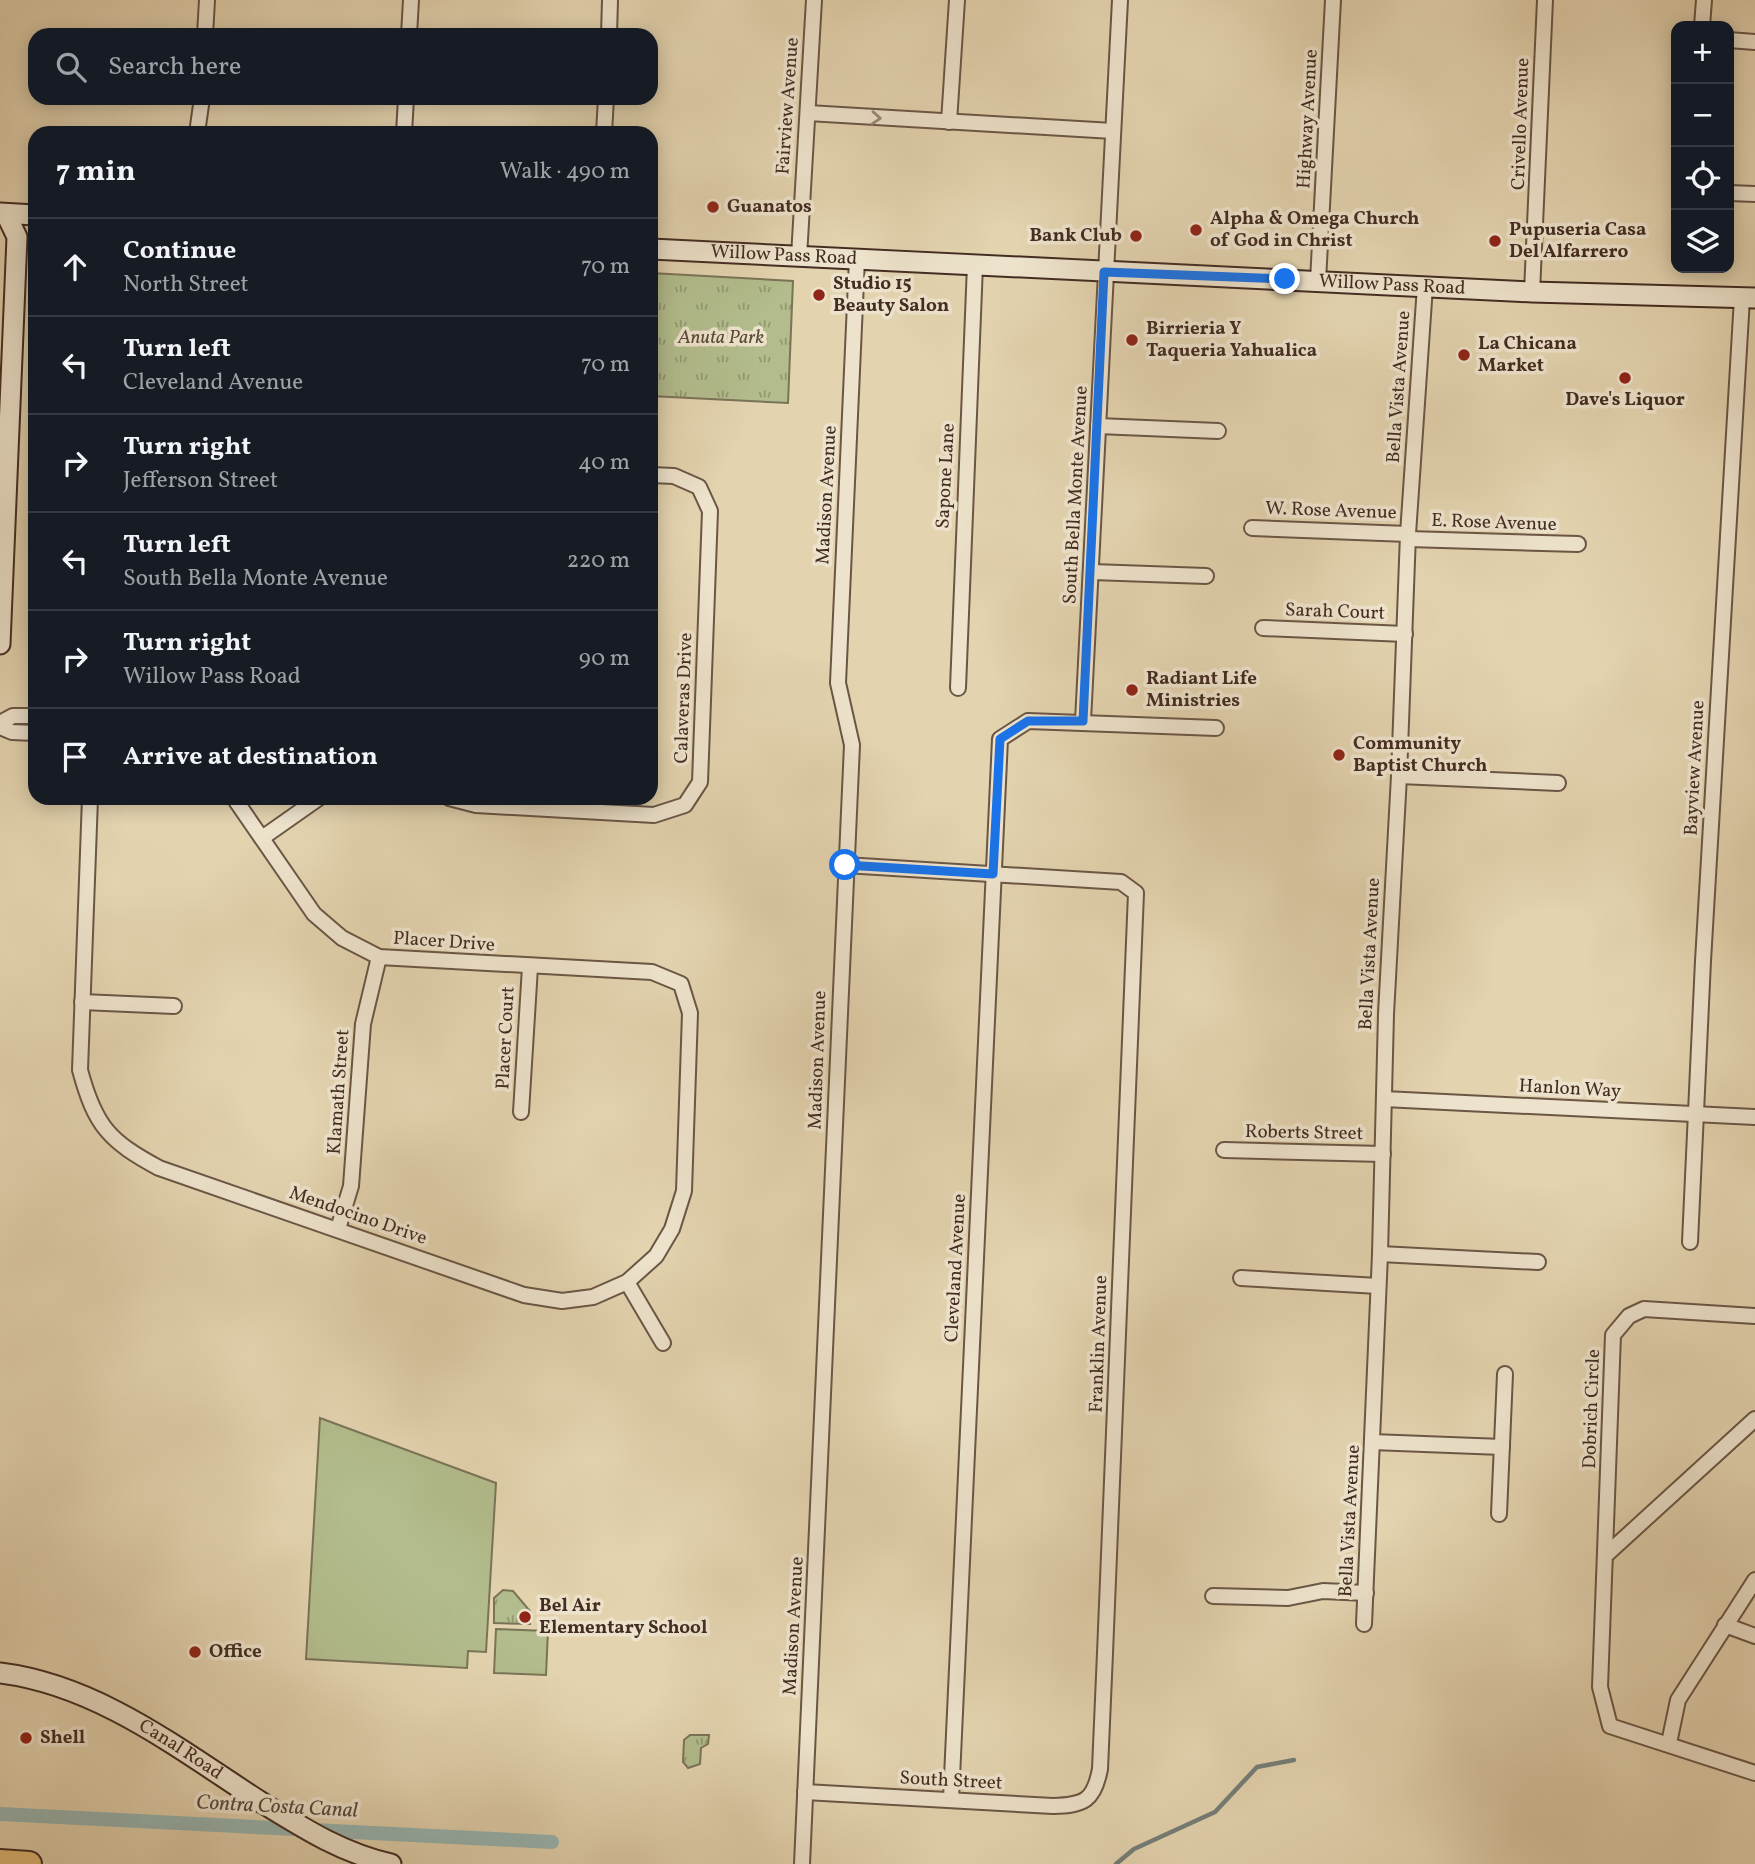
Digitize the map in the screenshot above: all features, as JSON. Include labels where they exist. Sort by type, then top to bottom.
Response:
[{"type":"highway","points":[[0,1862],[29,1864]]},
{"type":"main road","points":[[2,217],[28,215]]},
{"type":"main road","points":[[0,644],[17,237],[2,217]]},
{"type":"main road","name":"Willow Pass Road","points":[[658,249],[1532,292],[1749,298]]},
{"type":"main road","name":"Canal Road","points":[[0,1673],[40,1680],[99,1703],[142,1726],[325,1841],[391,1864]]},
{"type":"street","points":[[205,28],[207,0]]},
{"type":"street","points":[[409,28],[411,0]]},
{"type":"street","points":[[609,28],[610,0]]},
{"type":"street","name":"Fairview Avenue","points":[[799,257],[814,0]]},
{"type":"street","points":[[949,122],[957,0]]},
{"type":"street","name":"South Bella Monte Avenue","points":[[1083,721],[1120,0]]},
{"type":"street","name":"Highway Avenue","points":[[1318,281],[1333,0]]},
{"type":"street","name":"Crivello Avenue","points":[[1532,292],[1545,0]]},
{"type":"street","points":[[1702,21],[1704,0]]},
{"type":"street","points":[[1734,40],[1755,42]]},
{"type":"street","points":[[198,126],[201,105]]},
{"type":"street","points":[[404,126],[406,105]]},
{"type":"street","points":[[604,126],[606,105]]},
{"type":"street","points":[[808,113],[1113,131]]},
{"type":"street","points":[[1734,193],[1755,194]]},
{"type":"street","name":"Madison Avenue","points":[[802,1864],[852,745],[838,683],[857,260]]},
{"type":"street","name":"Sapone Lane","points":[[958,688],[975,265]]},
{"type":"street","name":"Bella Vista Avenue","points":[[1364,1624],[1408,537],[1425,286]]},
{"type":"street","name":"Bayview Avenue","points":[[1690,1242],[1703,961],[1749,298]]},
{"type":"street","points":[[1098,426],[1218,431]]},
{"type":"street","name":"Calaveras Drive","points":[[476,805],[654,815],[685,805],[700,782],[710,511],[699,487],[674,476],[658,475]]},
{"type":"street","name":"W. Rose Avenue","points":[[1252,528],[1408,537]]},
{"type":"street","name":"E. Rose Avenue","points":[[1408,537],[1578,544]]},
{"type":"street","points":[[1092,572],[1206,576]]},
{"type":"street","name":"Sarah Court","points":[[1263,628],[1405,634]]},
{"type":"street","points":[[28,716],[13,716],[0,725],[12,733],[28,733]]},
{"type":"street","name":"Cleveland Avenue","points":[[951,1799],[1000,739],[1028,721],[1083,721]]},
{"type":"street","points":[[1083,721],[1216,728]]},
{"type":"street","points":[[1399,776],[1558,783]]},
{"type":"street","name":"Mendocino Drive","points":[[90,805],[80,1070],[88,1099],[103,1126],[121,1147],[159,1168],[524,1295],[562,1301],[593,1297],[627,1282],[656,1256],[672,1229],[684,1191],[690,1013],[681,984]]},
{"type":"street","name":"Placer Drive","points":[[239,805],[314,914],[342,938],[379,957],[652,972],[681,984]]},
{"type":"street","points":[[262,838],[309,805]]},
{"type":"street","points":[[845,865],[993,874]]},
{"type":"street","name":"Franklin Avenue","points":[[993,874],[1121,882],[1136,893],[1101,1756],[1096,1788],[1092,1795]]},
{"type":"street","name":"Klamath Street","points":[[338,1229],[351,1186],[363,1024],[379,957]]},
{"type":"street","name":"Placer Court","points":[[521,1112],[530,967]]},
{"type":"street","points":[[82,1002],[174,1006]]},
{"type":"street","name":"Hanlon Way","points":[[1384,1099],[1755,1117]]},
{"type":"street","name":"Roberts Street","points":[[1224,1150],[1383,1154]]},
{"type":"street","points":[[1380,1254],[1538,1262]]},
{"type":"street","points":[[1241,1278],[1378,1286]]},
{"type":"street","points":[[627,1282],[663,1343]]},
{"type":"street","name":"Dobrich Circle","points":[[1669,1743],[1609,1726],[1600,1687],[1613,1335],[1629,1316],[1644,1309],[1755,1316]]},
{"type":"street","points":[[1499,1514],[1505,1374]]},
{"type":"street","points":[[1607,1553],[1755,1419]]},
{"type":"street","points":[[1372,1442],[1502,1447]]},
{"type":"street","points":[[1755,1580],[1678,1700],[1669,1743],[1755,1773]]},
{"type":"street","points":[[1213,1596],[1288,1598],[1323,1591],[1366,1593]]},
{"type":"street","points":[[1725,1625],[1755,1636]]},
{"type":"street","name":"South Street","points":[[806,1792],[1053,1806],[1070,1805],[1092,1795]]},
{"type":"green space","name":"Anuta Park","points":[[658,273],[793,281],[788,403],[658,396]]},
{"type":"green space","points":[[320,1418],[496,1483],[486,1652],[468,1651],[467,1668],[306,1659]]},
{"type":"green space","points":[[503,1590],[513,1591],[530,1611],[530,1624],[494,1623],[494,1598]]},
{"type":"green space","points":[[496,1629],[548,1631],[546,1675],[494,1673]]},
{"type":"green space","points":[[690,1735],[709,1735],[708,1744],[701,1748],[700,1764],[688,1768],[683,1762],[684,1740]]},
{"type":"waterway","points":[[1116,1864],[1134,1849],[1215,1812],[1257,1767],[1294,1760]]},
{"type":"waterway","name":"Contra Costa Canal","points":[[0,1814],[552,1842]]},
{"type":"place","name":"Guanatos","points":[[713,207]]},
{"type":"place","name":"Alpha & Omega Church of God in Christ","points":[[1196,230]]},
{"type":"place","name":"Bank Club","points":[[1136,236]]},
{"type":"place","name":"Pupuseria Casa Del Alfarrero","points":[[1495,241]]},
{"type":"place","name":"Studio 15 Beauty Salon","points":[[819,295]]},
{"type":"place","name":"Birrieria Y Taqueria Yahualica","points":[[1132,340]]},
{"type":"place","name":"La Chicana Market","points":[[1464,355]]},
{"type":"place","name":"Dave's Liquor","points":[[1625,378]]},
{"type":"place","name":"Radiant Life Ministries","points":[[1132,690]]},
{"type":"place","name":"Community Baptist Church","points":[[1339,755]]},
{"type":"place","name":"Bel Air Elementary School","points":[[525,1617]]},
{"type":"place","name":"Office","points":[[195,1652]]},
{"type":"place","name":"Shell","points":[[26,1738]]},
{"type":"route","points":[[845,865],[993,874],[1000,739],[1028,721],[1083,721],[1103,349],[1104,272],[1285,279]]}]
